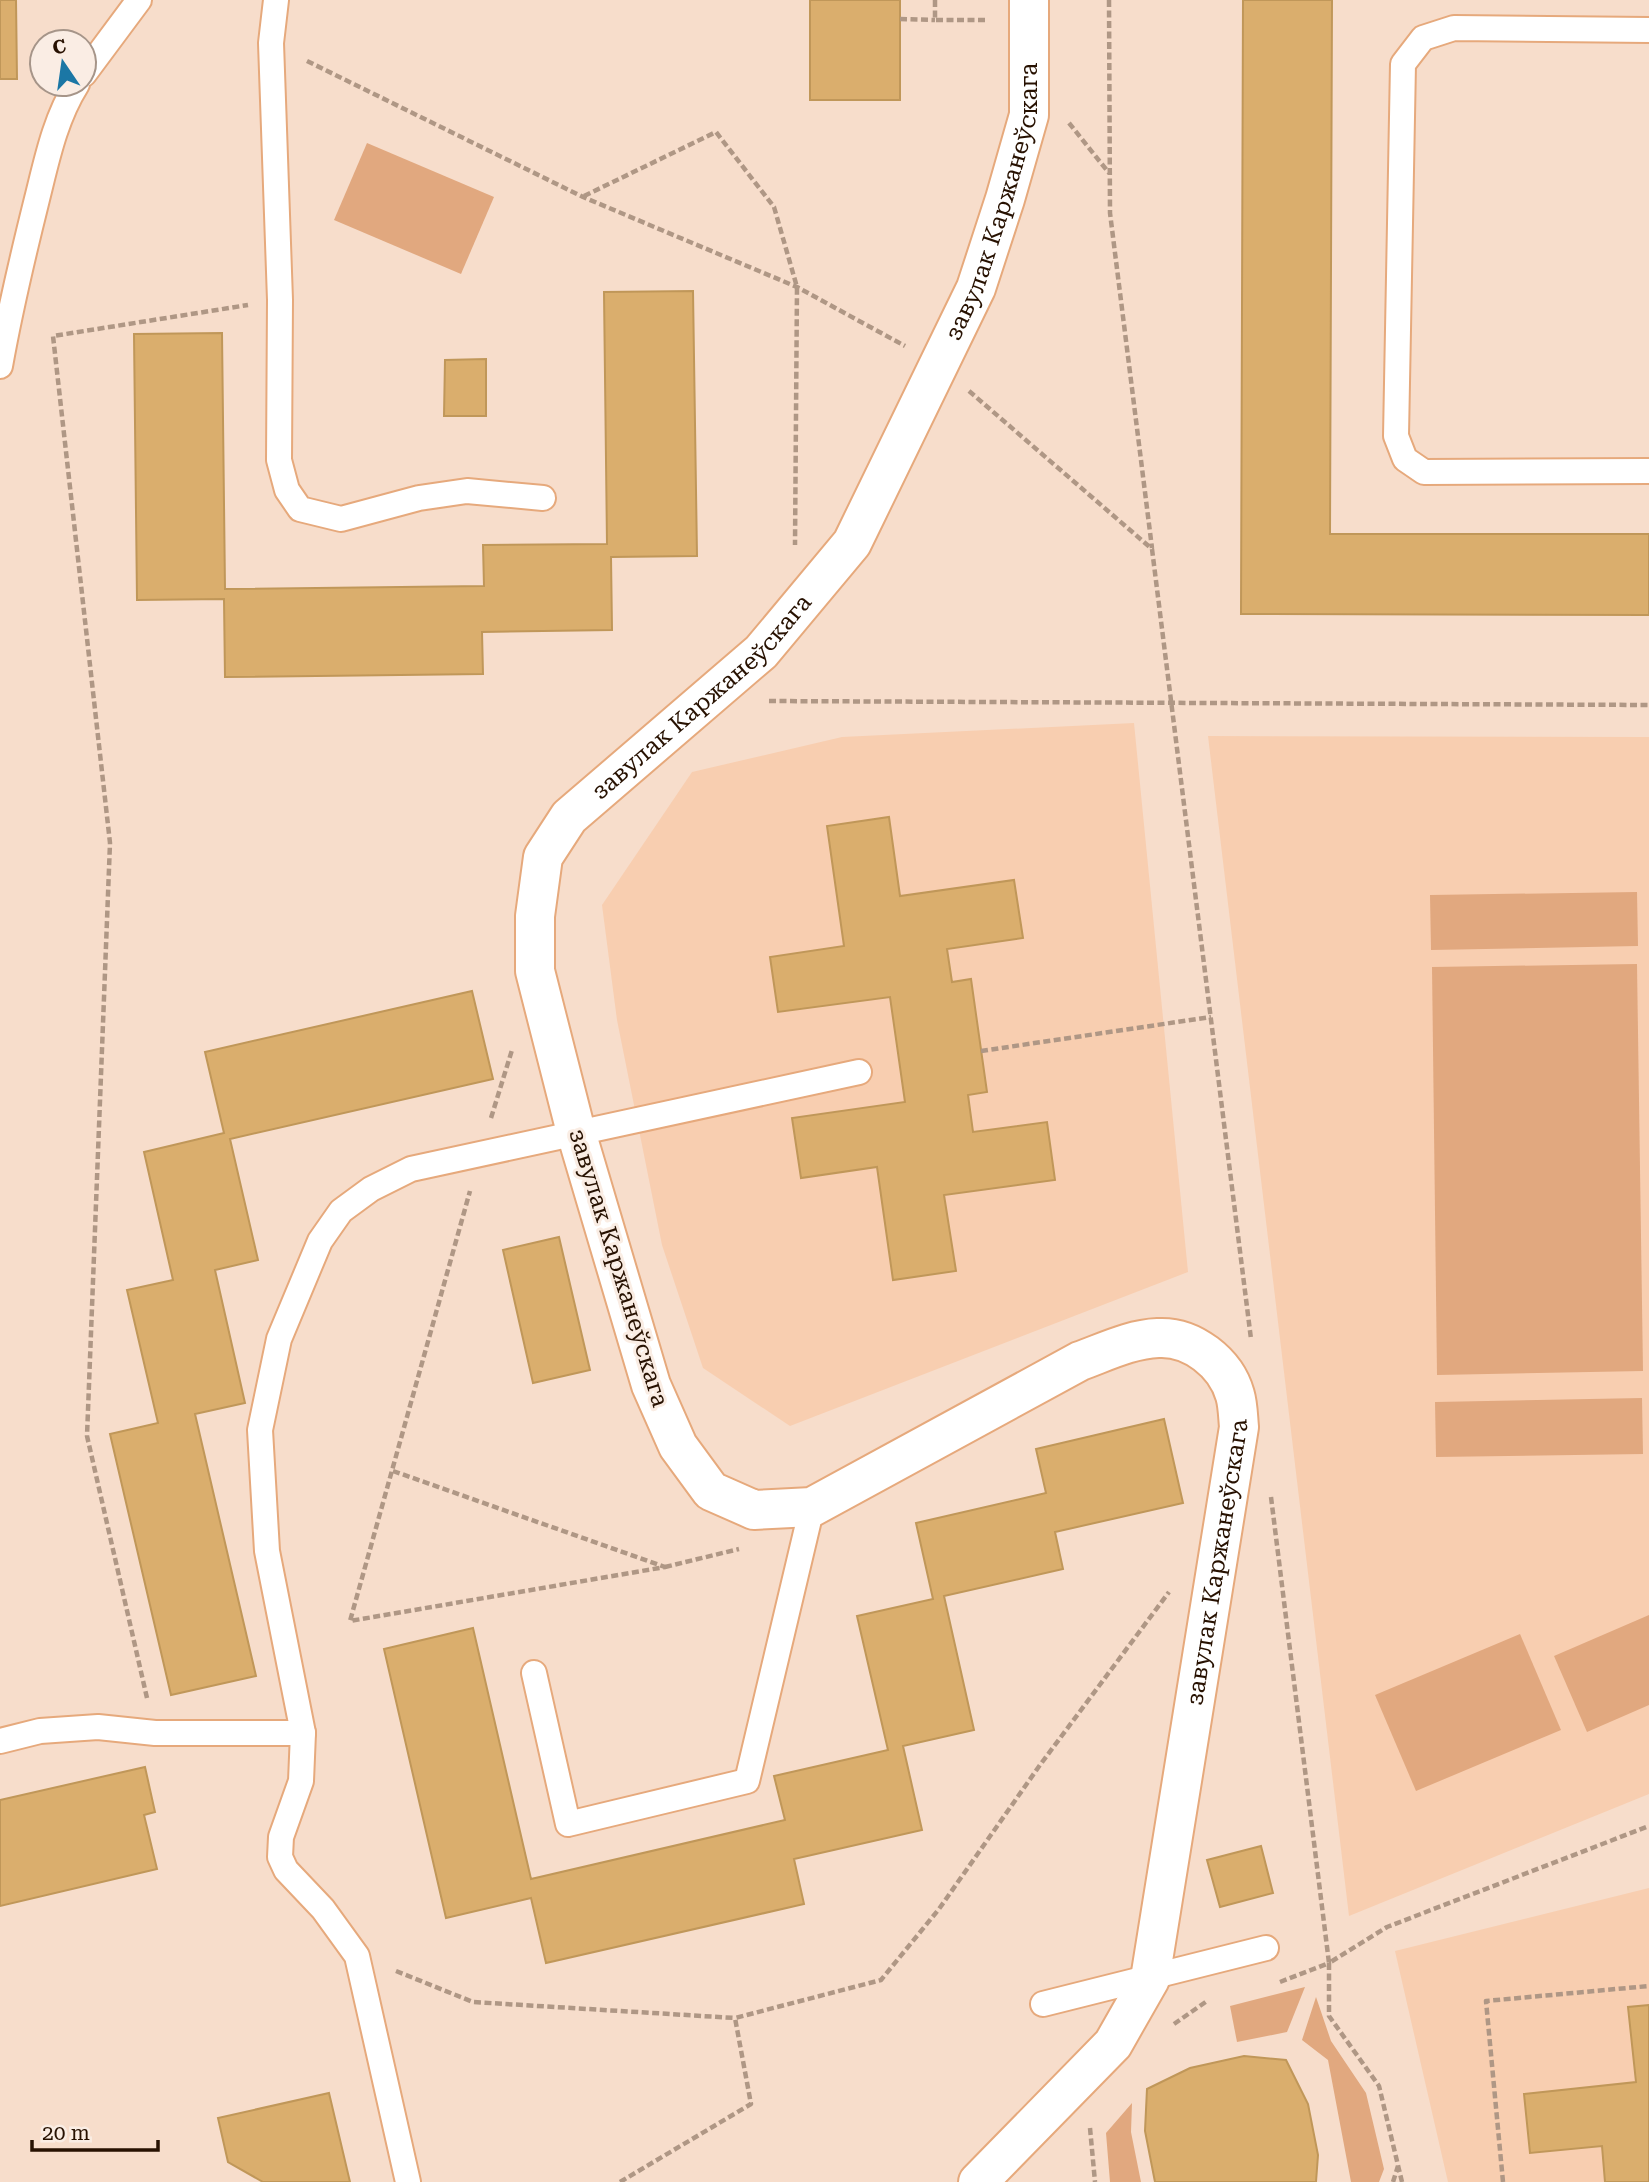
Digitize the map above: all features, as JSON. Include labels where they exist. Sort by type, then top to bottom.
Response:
[{"type":"street","name":"завулак Каржанеўскага","points":[[978,2182],[1113,2044],[1150,1979],[1239,1427],[1235,1395],[1220,1366],[1195,1346],[1160,1337],[1121,1345],[1080,1361],[812,1507],[754,1510],[711,1491],[678,1446],[650,1385],[576,1132],[535,971],[535,916],[543,857],[569,817],[761,652],[852,542],[976,288],[1029,114],[1029,0]]},
{"type":"lane","points":[[98,55],[139,0]]},
{"type":"lane","points":[[276,0],[271,43],[280,300],[279,460],[287,490],[300,509],[341,519],[419,498],[467,491],[543,498]]},
{"type":"lane","points":[[1649,30],[1454,28],[1423,38],[1403,64],[1396,436],[1405,459],[1424,472],[1649,471]]},
{"type":"lane","points":[[0,366],[12,298],[44,171],[62,109],[69,98]]},
{"type":"lane","points":[[408,2182],[356,1956],[323,1909],[286,1870],[279,1857],[281,1837],[301,1781],[303,1733],[267,1551],[260,1430],[279,1339],[306,1270],[320,1241],[341,1211],[370,1189],[411,1169],[859,1072]]},
{"type":"lane","points":[[534,1673],[568,1824],[747,1781],[812,1507]]},
{"type":"lane","points":[[0,1741],[40,1731],[98,1727],[155,1733],[303,1733]]},
{"type":"lane","points":[[1042,2004],[1266,1948]]},
{"type":"path","points":[[935,0],[935,20]]},
{"type":"path","points":[[1109,0],[1110,213],[1252,1346]]},
{"type":"path","points":[[900,19],[993,20]]},
{"type":"path","points":[[271,43],[583,197],[797,287],[939,365],[1152,549]]},
{"type":"path","points":[[583,197],[716,132],[774,207],[797,287],[795,578],[813,592]]},
{"type":"path","points":[[155,1733],[87,1437],[110,844],[53,336],[280,300]]},
{"type":"path","points":[[705,700],[1649,705]]},
{"type":"path","points":[[981,1051],[1211,1017]]},
{"type":"path","points":[[393,1471],[665,1567]]},
{"type":"path","points":[[1269,1483],[1329,1963],[1329,2016],[1379,2086],[1402,2182]]},
{"type":"path","points":[[349,1621],[665,1567],[742,1549]]},
{"type":"path","points":[[356,1956],[473,2002],[735,2018],[881,1980],[939,1909],[1040,1765],[1177,1581]]},
{"type":"path","points":[[1268,1985],[1329,1963],[1387,1927],[1649,1826]]},
{"type":"path","points":[[1503,2182],[1486,2001],[1649,1986]]},
{"type":"path","points":[[1172,2025],[1204,2002],[1217,1998]]},
{"type":"path","points":[[620,2182],[751,2104],[735,2018]]},
{"type":"path","points":[[1089,2123],[1095,2182]]},
{"type":"path","points":[[1393,2182],[1398,2165]]},
{"type":"shaded area","points":[[367,143],[494,197],[461,274],[334,220]]},
{"type":"shaded area","points":[[1134,723],[1188,1272],[790,1426],[703,1368],[662,1245],[617,1020],[602,905],[692,772],[842,737]]},
{"type":"shaded area","points":[[1208,736],[1649,737],[1649,1794],[1349,1916]]},
{"type":"shaded area","points":[[1637,892],[1638,946],[1431,950],[1430,895]]},
{"type":"shaded area","points":[[1637,964],[1643,1371],[1437,1375],[1432,967]]},
{"type":"shaded area","points":[[1642,1398],[1643,1454],[1436,1457],[1435,1402]]},
{"type":"shaded area","points":[[1649,1615],[1649,1705],[1587,1732],[1554,1656]]},
{"type":"shaded area","points":[[1520,1634],[1561,1730],[1416,1791],[1375,1695]]},
{"type":"shaded area","points":[[1649,1888],[1649,2182],[1448,2182],[1395,1951]]},
{"type":"shaded area","points":[[1305,1987],[1287,2032],[1237,2042],[1230,2006]]},
{"type":"shaded area","points":[[1316,1997],[1331,2041],[1366,2093],[1384,2169],[1379,2182],[1351,2182],[1328,2060],[1302,2040]]},
{"type":"shaded area","points":[[1132,2103],[1131,2132],[1141,2182],[1110,2182],[1106,2133]]},
{"type":"building","points":[[0,0],[16,0],[17,79],[0,79]]},
{"type":"building","points":[[810,0],[900,0],[900,100],[810,100]]},
{"type":"building","points":[[1243,0],[1332,0],[1330,534],[1649,534],[1649,615],[1241,614]]},
{"type":"building","points":[[693,291],[697,556],[611,557],[612,630],[482,632],[483,674],[225,677],[224,599],[137,600],[134,334],[222,333],[225,589],[484,586],[483,545],[607,544],[604,292]]},
{"type":"building","points":[[486,359],[486,416],[444,416],[445,360]]},
{"type":"building","points":[[889,817],[900,896],[1014,880],[1023,938],[947,949],[952,982],[971,979],[987,1092],[968,1095],[973,1132],[1047,1122],[1055,1180],[944,1195],[956,1271],[893,1280],[877,1167],[801,1178],[792,1118],[905,1102],[890,997],[778,1012],[770,957],[844,946],[827,826]]},
{"type":"building","points":[[472,991],[493,1079],[230,1139],[258,1260],[215,1270],[245,1403],[195,1414],[256,1676],[171,1695],[110,1434],[158,1423],[127,1290],[173,1280],[144,1152],[224,1133],[205,1052]]},
{"type":"building","points":[[559,1237],[590,1370],[533,1383],[503,1250]]},
{"type":"building","points":[[1164,1419],[1183,1503],[1055,1532],[1063,1569],[944,1596],[974,1730],[903,1746],[922,1830],[794,1859],[804,1904],[546,1963],[531,1898],[446,1918],[384,1649],[473,1628],[531,1879],[785,1820],[774,1776],[888,1750],[857,1616],[933,1599],[916,1523],[1046,1493],[1036,1449]]},
{"type":"building","points":[[145,1767],[155,1812],[144,1815],[157,1869],[0,1906],[0,1800]]},
{"type":"building","points":[[1261,1846],[1273,1893],[1220,1907],[1207,1860]]},
{"type":"building","points":[[1649,2005],[1649,2182],[1605,2182],[1602,2146],[1530,2153],[1524,2094],[1636,2082],[1628,2007]]},
{"type":"building","points":[[1244,2056],[1286,2060],[1308,2104],[1318,2155],[1316,2182],[1155,2182],[1145,2131],[1147,2089],[1190,2068]]},
{"type":"building","points":[[329,2093],[350,2182],[263,2182],[228,2162],[218,2118]]}]
